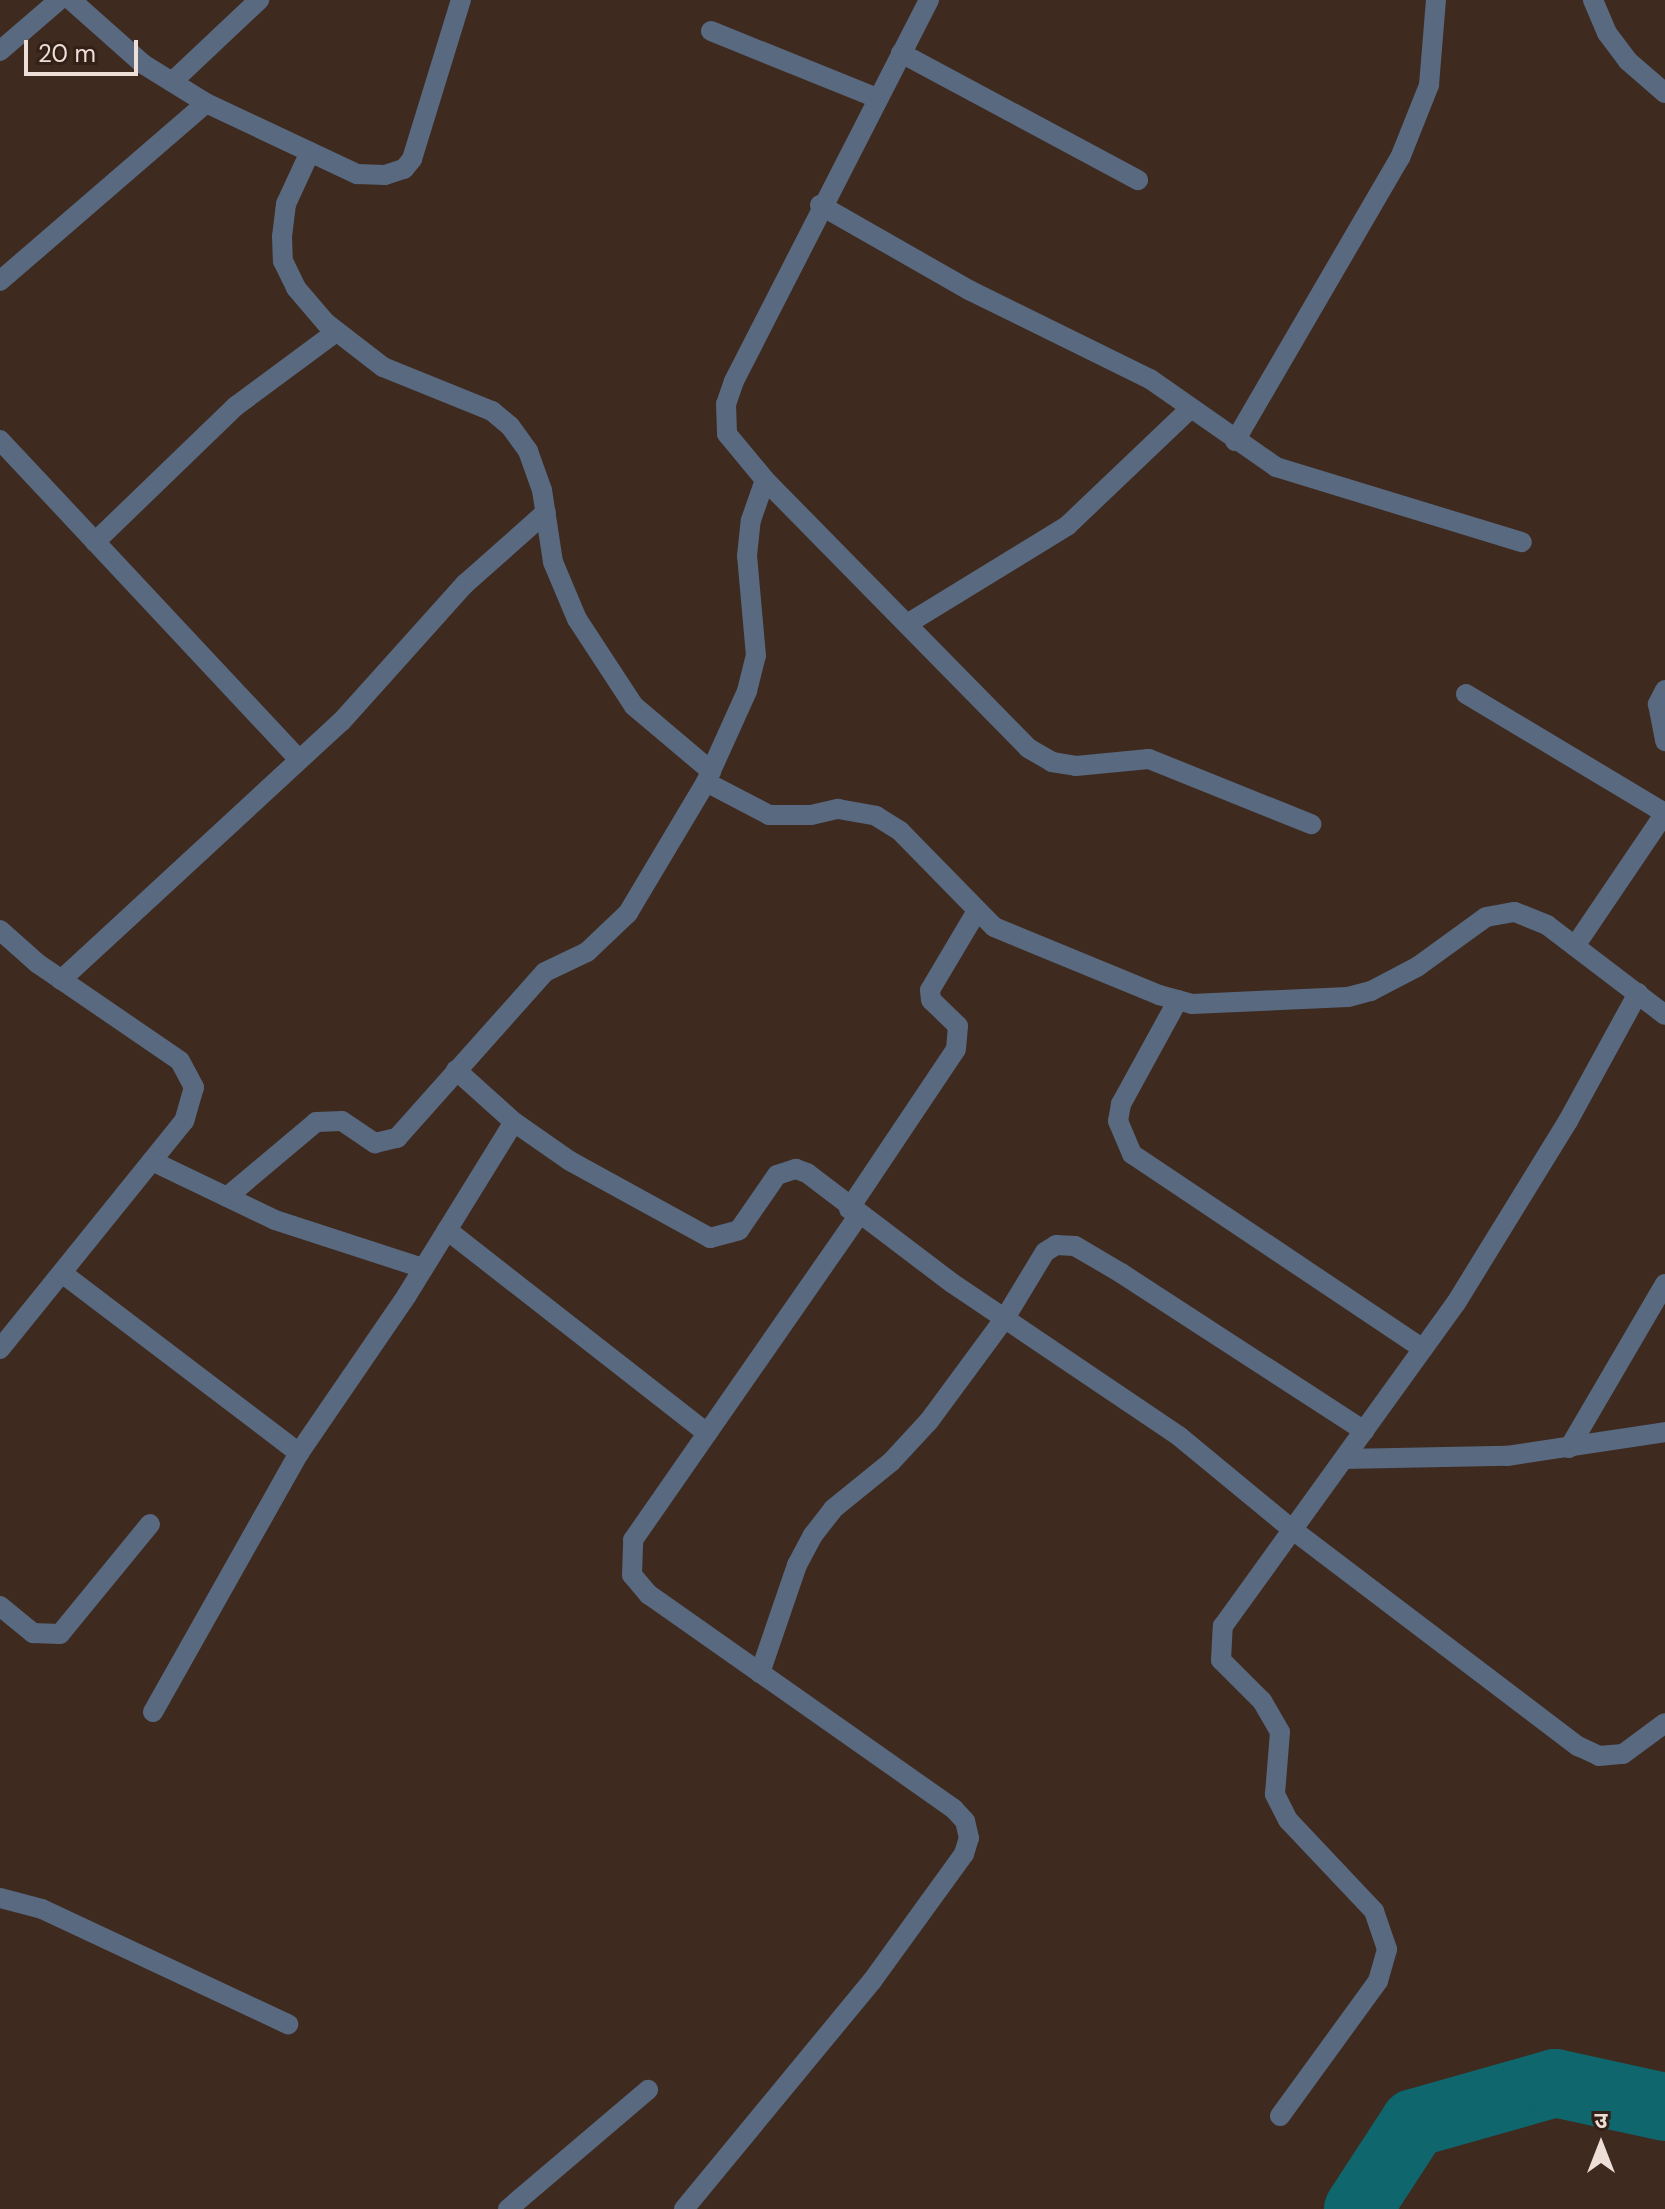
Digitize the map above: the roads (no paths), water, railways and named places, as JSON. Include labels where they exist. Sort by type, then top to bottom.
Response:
[{"type":"street","points":[[0,51],[59,0]]},
{"type":"street","points":[[172,82],[259,0]]},
{"type":"street","points":[[85,4],[143,64],[206,103],[357,174],[404,169],[419,143],[461,0]]},
{"type":"street","points":[[929,0],[820,205],[726,404],[727,434],[765,480],[1028,748],[1052,762],[1076,766],[1149,759],[1311,824]]},
{"type":"street","points":[[1235,441],[1400,158],[1429,85],[1436,0]]},
{"type":"street","points":[[1593,0],[1607,33],[1628,61],[1665,93]]},
{"type":"street","points":[[711,31],[877,98]]},
{"type":"street","points":[[901,53],[1138,180]]},
{"type":"street","points":[[0,281],[206,103]]},
{"type":"street","points":[[310,152],[286,204],[283,261],[296,288],[336,332],[383,367],[492,411],[528,451],[546,512],[561,590],[603,660],[634,706],[708,776],[769,815],[811,815],[838,809],[876,816],[900,831],[977,911],[1027,942],[1178,1000],[1223,1004],[1371,991],[1417,967],[1486,917],[1504,912],[1525,913],[1575,946],[1665,1015]]},
{"type":"street","points":[[820,205],[969,290],[1112,358],[1276,467],[1317,482],[1450,516],[1522,542]]},
{"type":"street","points":[[95,542],[226,415],[336,332]]},
{"type":"street","points":[[907,624],[1067,526],[1190,409]]},
{"type":"street","points":[[0,440],[299,759]]},
{"type":"street","points":[[227,1197],[316,1122],[342,1121],[375,1143],[397,1138],[545,972],[587,952],[628,913],[708,776],[747,691],[756,656],[747,556],[751,520],[765,480]]},
{"type":"street","points":[[61,980],[350,713],[502,547],[546,512]]},
{"type":"street","points":[[1665,690],[1658,720],[1665,741]]},
{"type":"street","points":[[1466,694],[1665,813],[1575,946]]},
{"type":"street","points":[[684,2209],[872,1981],[964,1854],[969,1838],[965,1821],[954,1809],[649,1595],[632,1575],[633,1540],[853,1212],[956,1049],[958,1026],[931,1000],[930,990],[977,911]]},
{"type":"street","points":[[0,930],[61,980],[180,1061],[189,1075],[193,1101],[184,1121],[0,1349]]},
{"type":"street","points":[[1280,2116],[1378,1981],[1387,1949],[1374,1911],[1288,1820],[1275,1794],[1280,1732],[1262,1701],[1221,1660],[1223,1626],[1423,1349],[1568,1121],[1638,993]]},
{"type":"street","points":[[1178,1000],[1121,1104],[1118,1121],[1132,1154],[1423,1349]]},
{"type":"street","points":[[456,1070],[514,1122],[570,1161],[710,1238],[739,1230],[768,1185],[785,1170],[807,1173],[853,1212],[1180,1437],[1293,1530],[1578,1746],[1599,1756],[1623,1754],[1665,1723]]},
{"type":"street","points":[[153,1712],[299,1453],[423,1268],[514,1122]]},
{"type":"street","points":[[152,1161],[275,1220],[423,1268]]},
{"type":"street","points":[[447,1230],[707,1433]]},
{"type":"street","points":[[760,1673],[797,1565],[813,1535],[833,1509],[891,1462],[929,1421],[1005,1318],[1045,1252],[1061,1243],[1075,1246],[1364,1431]]},
{"type":"street","points":[[62,1273],[299,1453]]},
{"type":"street","points":[[1569,1448],[1665,1284]]},
{"type":"street","points":[[1344,1459],[1424,1462],[1569,1448],[1665,1432]]},
{"type":"street","points":[[0,1606],[33,1633],[60,1634],[150,1524]]},
{"type":"street","points":[[0,1898],[42,1909],[288,2024]]},
{"type":"street","points":[[508,2209],[648,2090]]},
{"type":"waterway","points":[[1358,2209],[1414,2123],[1555,2083],[1665,2107]]}]
